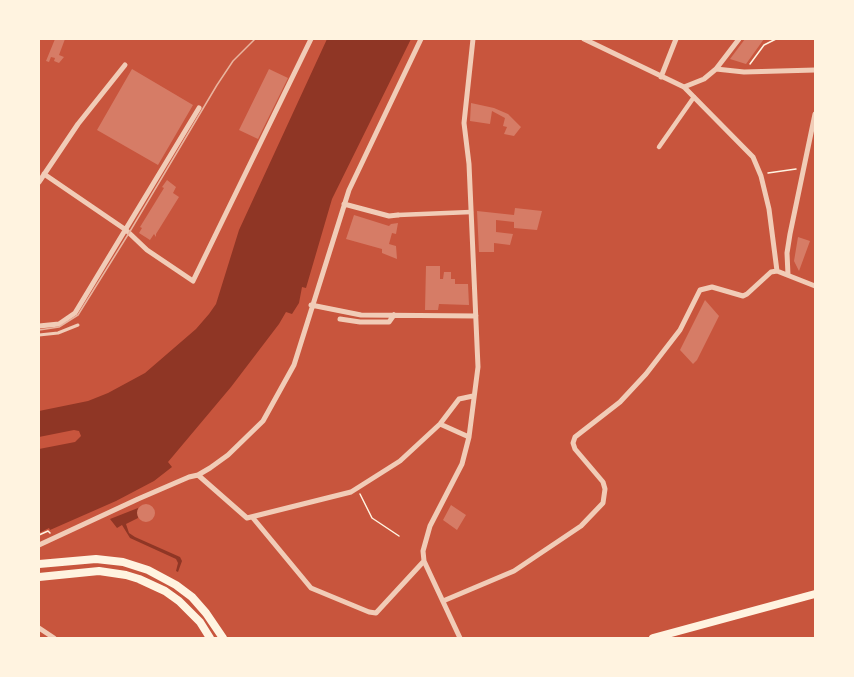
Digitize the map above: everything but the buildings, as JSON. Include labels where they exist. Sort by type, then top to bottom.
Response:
[{"type":"main road","points":[[39,564],[96,559],[117,561],[148,570],[176,585],[192,597],[223,638]]},
{"type":"main road","points":[[39,577],[99,571],[139,579],[165,591],[179,601],[200,622],[210,638]]},
{"type":"main road","points":[[653,638],[815,594]]},
{"type":"street","points":[[44,174],[126,230],[147,250],[193,281],[311,39]]},
{"type":"street","points":[[39,545],[138,499],[198,475],[228,455],[263,421],[294,365],[311,304],[344,204],[422,39]]},
{"type":"street","points":[[460,638],[424,561],[424,541],[462,464],[469,437],[478,367],[469,164],[464,123],[474,39]]},
{"type":"street","points":[[584,39],[684,87],[753,157],[761,176],[769,209],[777,271]]},
{"type":"street","points":[[661,77],[676,39]]},
{"type":"street","points":[[684,87],[704,79],[716,69],[739,39]]},
{"type":"street","points":[[39,182],[78,124],[125,65]]},
{"type":"street","points":[[716,69],[744,72],[815,70]]},
{"type":"street","points":[[658,147],[694,97]]},
{"type":"street","points":[[39,326],[59,324],[75,313],[199,108]]},
{"type":"street","points":[[788,275],[789,244],[815,114]]},
{"type":"street","points":[[344,204],[389,216],[471,212]]},
{"type":"street","points":[[443,601],[514,571],[581,526],[603,502],[605,489],[603,482],[575,450],[573,443],[575,437],[620,402],[646,374],[680,330],[700,290],[712,287],[743,296],[771,272],[777,271],[815,286]]},
{"type":"street","points":[[311,304],[361,315],[476,316]]},
{"type":"street","points":[[340,319],[389,322],[394,315]]},
{"type":"street","points":[[198,475],[247,518],[358,489],[400,461],[440,424],[459,399],[473,396]]},
{"type":"street","points":[[440,424],[469,437]]},
{"type":"street","points":[[253,518],[311,588],[369,612],[376,613],[424,561]]},
{"type":"street","points":[[39,628],[54,638]]},
{"type":"lane","points":[[39,335],[58,333],[78,325]]},
{"type":"path","points":[[744,72],[764,45],[776,39]]},
{"type":"path","points":[[765,174],[800,168]]},
{"type":"path","points":[[360,492],[372,518],[399,536]]},
{"type":"shaded area","points":[[327,39],[411,39],[332,199],[306,288],[302,287],[299,303],[292,314],[286,312],[231,387],[168,462],[172,467],[154,481],[116,501],[39,533],[39,449],[75,442],[81,436],[79,431],[74,430],[39,437],[39,411],[88,401],[145,373],[196,329],[209,314],[216,304],[239,230]]},
{"type":"shaded area","points":[[138,508],[138,518],[126,524],[129,533],[180,557],[182,561],[178,572],[176,571],[178,563],[176,559],[130,538],[122,525],[117,528],[110,519]]},
{"type":"tram line","points":[[39,330],[59,327],[78,315],[217,85],[233,61],[255,39]]}]
